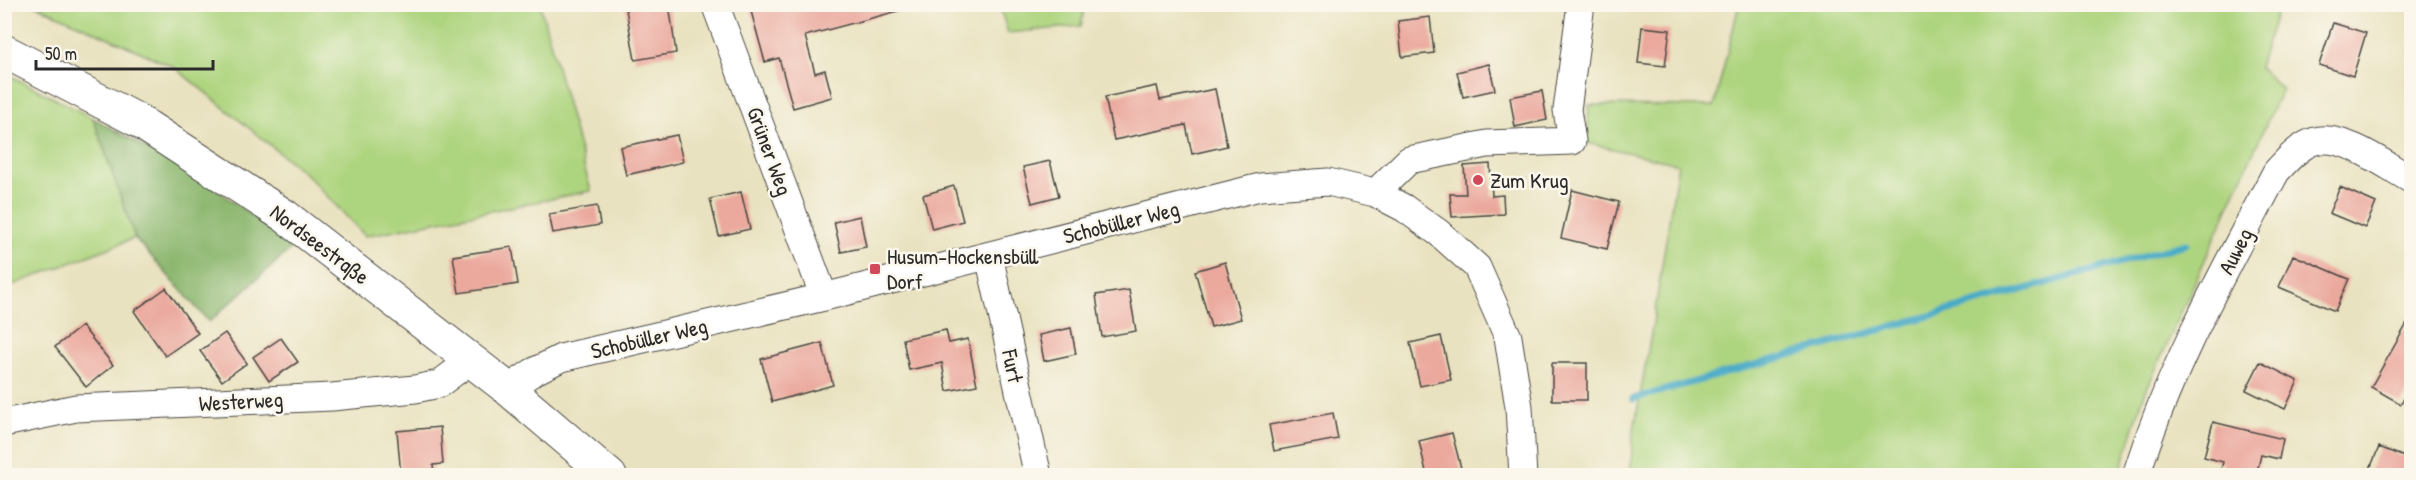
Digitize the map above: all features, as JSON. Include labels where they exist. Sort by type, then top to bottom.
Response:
[{"type":"main road","name":"Nordseestraße","points":[[4,51],[136,120],[285,216],[508,388],[610,476]]},
{"type":"street","name":"Grüner Weg","points":[[715,4],[824,297]]},
{"type":"street","points":[[1375,193],[1409,160],[1487,144],[1572,141],[1567,110],[1581,4]]},
{"type":"street","name":"Auweg","points":[[2136,476],[2169,388],[2206,306],[2276,172],[2287,159],[2314,141],[2326,140],[2351,146],[2412,180]]},
{"type":"street","name":"Schobüller Weg","points":[[508,388],[543,366],[561,358],[824,297],[1260,187],[1328,182],[1375,193],[1404,208],[1439,233],[1477,267],[1508,338],[1519,407],[1523,476]]},
{"type":"street","name":"Furt","points":[[989,256],[1038,476]]},
{"type":"street","name":"Westerweg","points":[[4,423],[76,408],[332,397],[415,389],[439,384],[471,360]]},
{"type":"green space","points":[[999,4],[1085,5],[1081,26],[1008,33]]},
{"type":"green space","points":[[35,5],[540,5],[591,191],[365,236],[308,176],[174,67]]},
{"type":"green space","points":[[1739,5],[2279,5],[2259,67],[2282,89],[2144,395],[2119,475],[1630,475],[1633,435],[1678,164],[1587,143],[1589,105],[1714,106]]},
{"type":"green space","points":[[5,73],[93,118],[135,238],[5,288]]},
{"type":"green space","points":[[93,118],[205,181],[293,247],[209,322],[135,238]]},
{"type":"building","points":[[625,4],[669,4],[676,53],[635,60]]},
{"type":"building","points":[[749,4],[897,4],[898,11],[805,36],[815,73],[825,70],[832,97],[793,108],[779,58],[765,62]]},
{"type":"building","points":[[1430,17],[1434,53],[1402,57],[1398,21]]},
{"type":"building","points":[[2333,23],[2366,33],[2353,76],[2319,65]]},
{"type":"building","points":[[1642,27],[1670,30],[1665,66],[1638,63]]},
{"type":"building","points":[[1489,64],[1495,90],[1463,97],[1457,72]]},
{"type":"building","points":[[1157,86],[1160,100],[1215,89],[1227,146],[1192,154],[1186,125],[1114,140],[1105,97]]},
{"type":"building","points":[[1542,91],[1547,120],[1515,127],[1510,97]]},
{"type":"building","points":[[677,135],[683,162],[626,175],[620,147]]},
{"type":"building","points":[[1050,161],[1059,196],[1032,203],[1023,167]]},
{"type":"building","name":"Zum Krug","points":[[1490,164],[1492,196],[1503,195],[1504,214],[1452,217],[1450,194],[1466,194],[1464,166]]},
{"type":"building","points":[[954,186],[963,221],[932,229],[923,195]]},
{"type":"building","points":[[2340,187],[2376,203],[2365,228],[2329,213]]},
{"type":"building","points":[[1572,190],[1619,202],[1607,249],[1561,238]]},
{"type":"building","points":[[741,192],[750,229],[719,236],[710,199]]},
{"type":"building","points":[[597,206],[600,225],[553,233],[549,214]]},
{"type":"building","points":[[860,216],[866,247],[841,252],[834,222]]},
{"type":"building","points":[[512,247],[518,284],[459,293],[453,256]]},
{"type":"building","points":[[2293,255],[2349,279],[2335,311],[2279,287]]},
{"type":"building","points":[[1225,262],[1241,319],[1211,327],[1195,271]]},
{"type":"building","points":[[166,288],[198,333],[165,356],[134,311]]},
{"type":"building","points":[[1129,290],[1136,331],[1102,337],[1096,295]]},
{"type":"building","points":[[2412,315],[2412,384],[2401,404],[2371,387]]},
{"type":"building","points":[[82,326],[113,365],[86,387],[55,347]]},
{"type":"building","points":[[1071,328],[1076,354],[1044,361],[1039,335]]},
{"type":"building","points":[[946,330],[949,343],[968,339],[977,385],[947,391],[942,363],[909,370],[903,339]]},
{"type":"building","points":[[225,333],[247,363],[222,381],[200,351]]},
{"type":"building","points":[[1441,336],[1451,380],[1420,386],[1410,343]]},
{"type":"building","points":[[281,338],[298,362],[269,381],[253,357]]},
{"type":"building","points":[[822,343],[833,385],[772,402],[761,359]]},
{"type":"building","points":[[2260,362],[2298,381],[2285,409],[2246,390]]},
{"type":"building","points":[[1552,363],[1587,363],[1587,400],[1552,400]]},
{"type":"building","points":[[1333,413],[1338,439],[1274,451],[1269,425]]},
{"type":"building","points":[[2213,422],[2283,439],[2279,459],[2261,455],[2256,476],[2219,476],[2223,462],[2204,457]]},
{"type":"building","points":[[440,427],[443,464],[433,465],[434,476],[401,476],[397,431]]},
{"type":"building","points":[[1452,433],[1463,476],[1427,476],[1419,441]]},
{"type":"building","points":[[2379,447],[2412,460],[2407,476],[2367,476]]},
{"type":"waterway","points":[[1633,399],[2186,244]]},
{"type":"place","name":"Zum Krug","points":[[1478,180]]},
{"type":"place","name":"Husum-Hockensbüll Dorf","points":[[875,269]]}]
